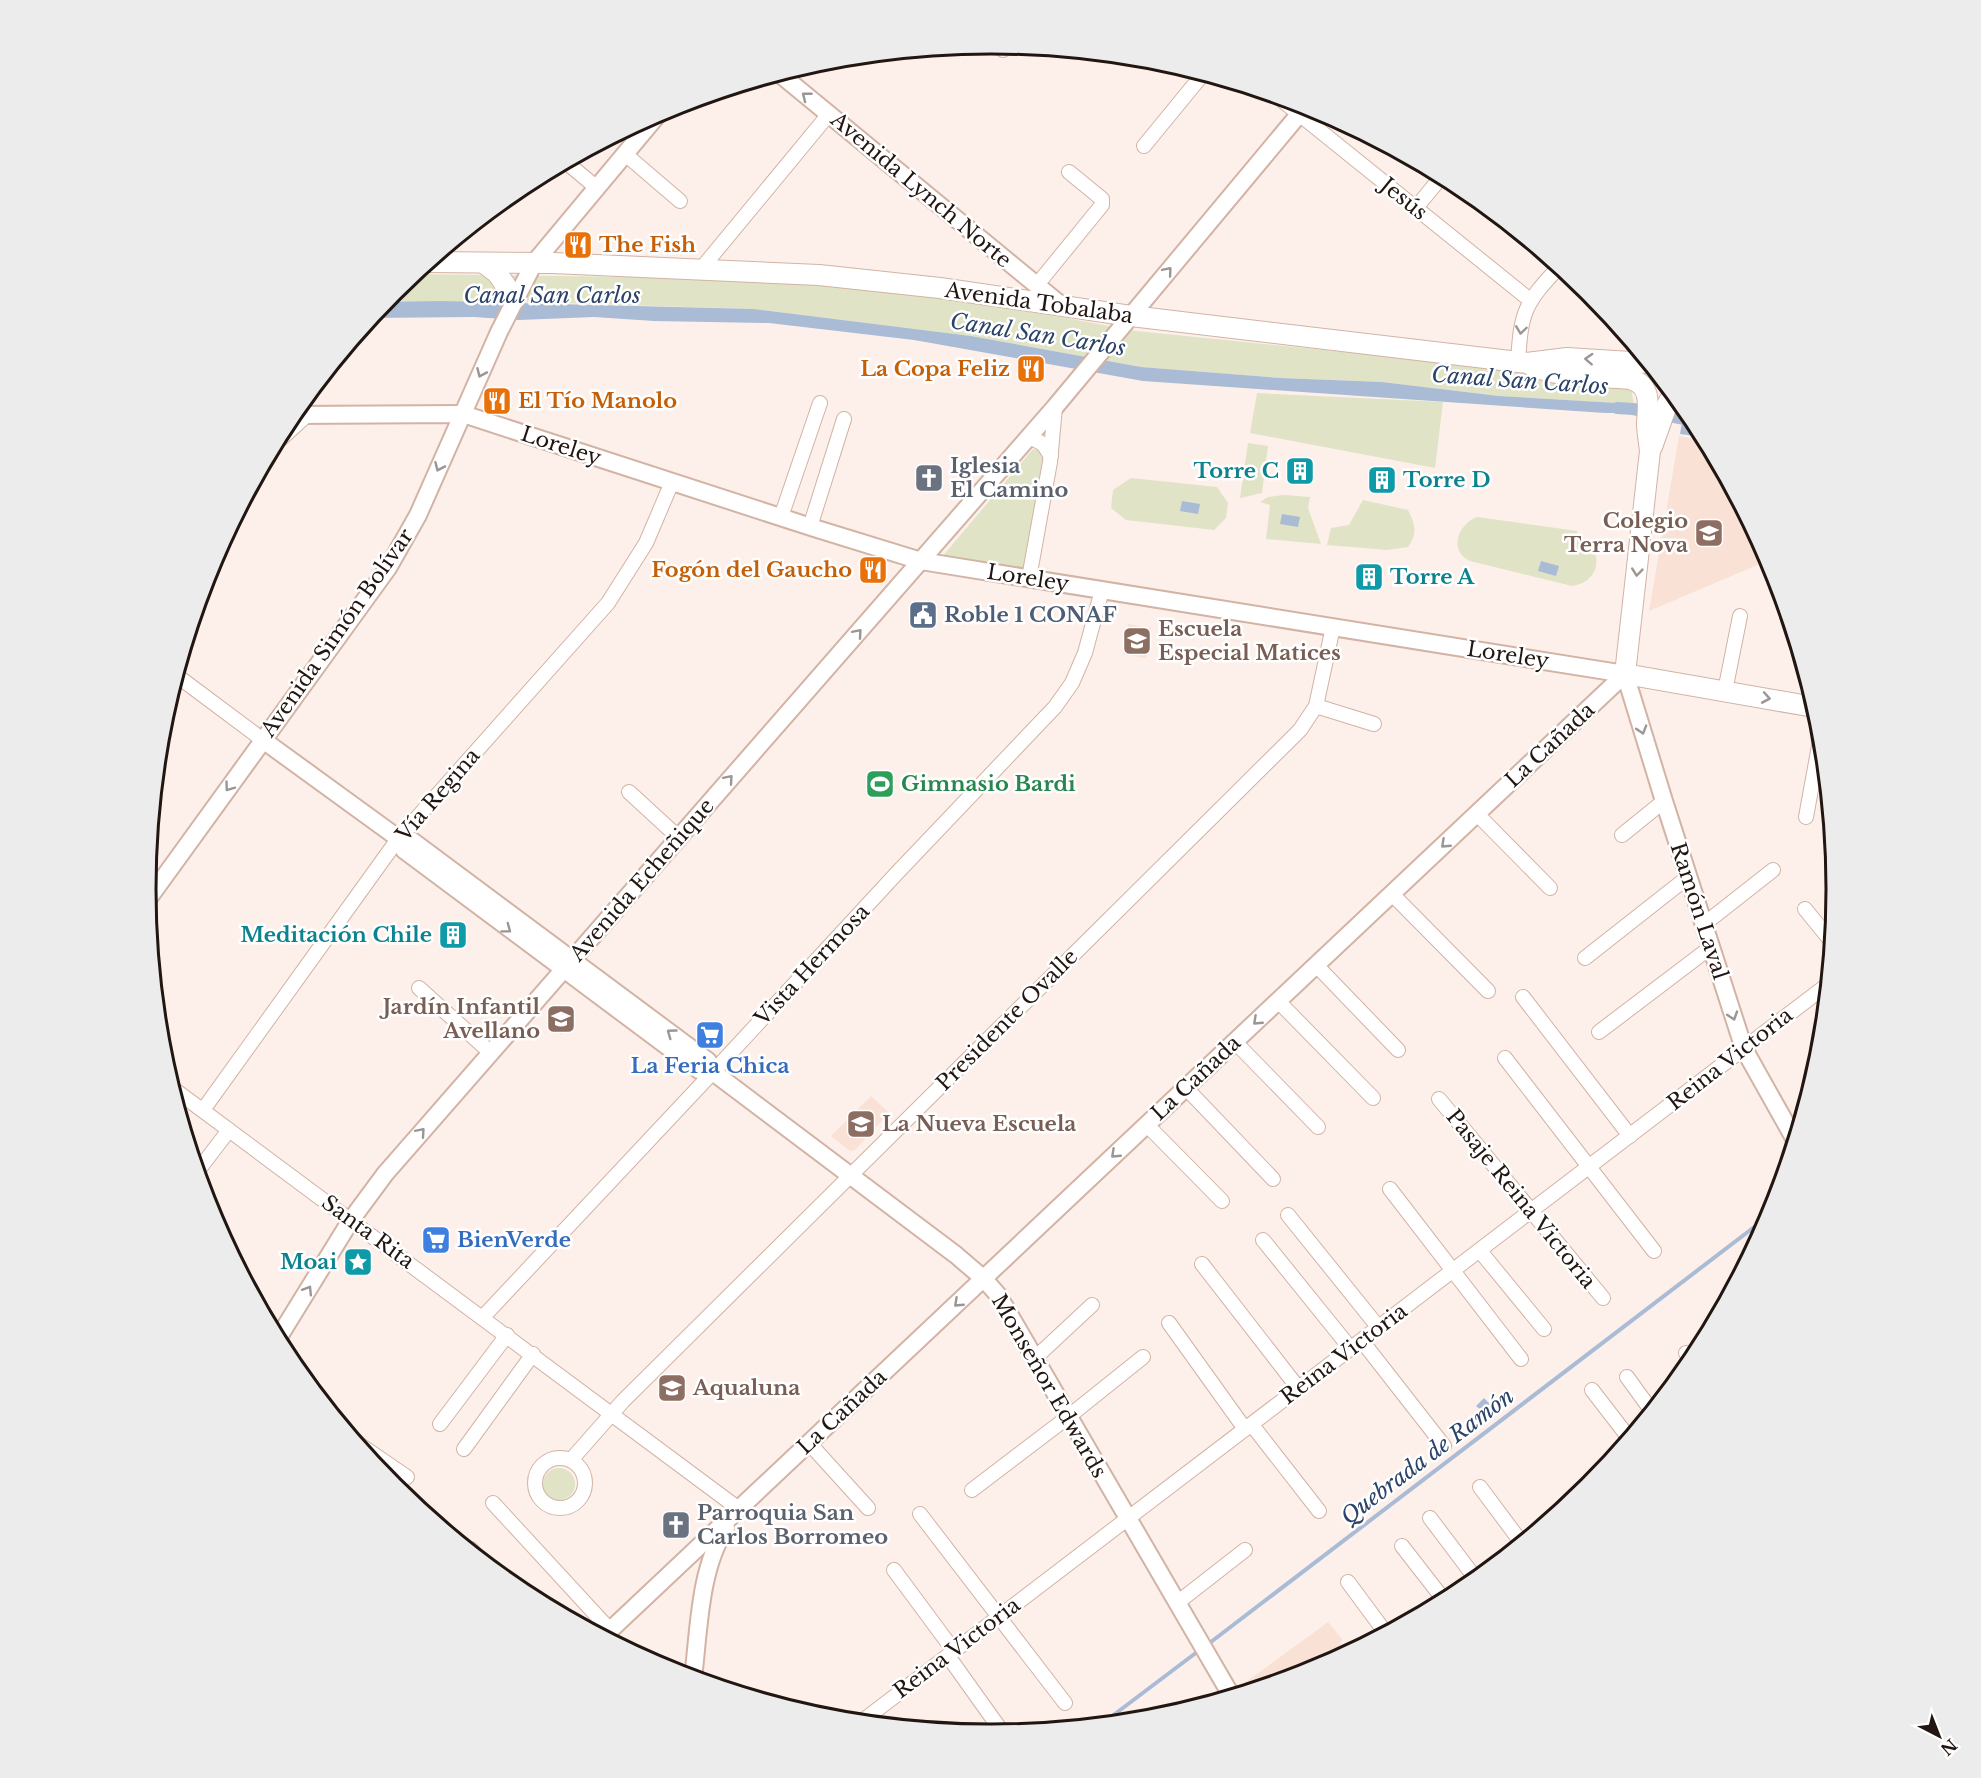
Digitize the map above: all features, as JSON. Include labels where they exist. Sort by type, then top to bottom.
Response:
[{"type":"main road","name":"Avenida Tobalaba","points":[[439,262],[534,263],[807,274],[878,281],[1131,316],[1522,363],[1555,358],[1638,363]]},
{"type":"main road","points":[[485,264],[504,282],[514,301]]},
{"type":"main road","points":[[1522,363],[1552,372],[1635,381],[1646,391],[1660,410],[1650,451],[1625,674]]},
{"type":"main road","name":"Loreley","points":[[1625,674],[1804,705]]},
{"type":"street","name":"Avenida Lynch Norte","points":[[786,79],[1062,306]]},
{"type":"street","points":[[1144,146],[1198,80]]},
{"type":"street","points":[[701,269],[829,114]]},
{"type":"street","name":"Avenida Echeñique","points":[[283,1332],[351,1220],[386,1173],[1030,437],[1300,114]]},
{"type":"street","name":"Jesús","points":[[1314,120],[1415,209],[1530,300]]},
{"type":"street","name":"Avenida Simón Bolívar","points":[[156,888],[388,568],[418,515],[499,332],[534,263],[646,129]]},
{"type":"street","points":[[625,154],[680,201]]},
{"type":"street","points":[[572,167],[597,188]]},
{"type":"street","points":[[1036,286],[1102,205],[1102,199],[1069,172]]},
{"type":"street","points":[[1415,209],[1436,184]]},
{"type":"street","points":[[1522,363],[1523,320],[1530,300],[1554,273]]},
{"type":"street","points":[[781,517],[820,404]]},
{"type":"street","points":[[1029,578],[1051,456],[1055,407]]},
{"type":"street","name":"Loreley","points":[[303,415],[463,414],[921,561],[1625,674]]},
{"type":"street","points":[[810,527],[844,418]]},
{"type":"street","points":[[1030,437],[1043,444],[1051,456]]},
{"type":"street","name":"Vía Regina","points":[[203,1110],[398,839],[608,603],[646,543],[672,482]]},
{"type":"street","name":"Vista Hermosa","points":[[483,1317],[1055,707],[1072,683],[1085,653],[1102,590]]},
{"type":"street","points":[[1725,692],[1740,616]]},
{"type":"street","name":"Presidente Ovalle","points":[[571,1460],[611,1413],[1300,730],[1316,706],[1333,627]]},
{"type":"street","name":"Ramón Laval","points":[[1625,674],[1744,1049],[1790,1129]]},
{"type":"street","name":"La Cañada","points":[[609,1631],[1625,674]]},
{"type":"street","name":"Monseñor Edwards","points":[[182,680],[398,839],[404,850],[478,899],[641,1020],[699,1071],[713,1072],[956,1255],[984,1279],[998,1295],[1228,1690]]},
{"type":"street","points":[[1316,706],[1374,724]]},
{"type":"street","points":[[1806,817],[1816,765]]},
{"type":"street","points":[[629,792],[678,837]]},
{"type":"street","points":[[1622,835],[1664,801]]},
{"type":"street","points":[[1477,814],[1550,888]]},
{"type":"street","points":[[1703,925],[1773,870]]},
{"type":"street","points":[[1585,958],[1688,877]]},
{"type":"street","points":[[1392,894],[1488,991]]},
{"type":"street","points":[[1805,909],[1824,933]]},
{"type":"street","points":[[1599,1032],[1711,947]]},
{"type":"street","points":[[1316,965],[1398,1050]]},
{"type":"street","points":[[419,988],[491,1053]]},
{"type":"street","name":"Reina Victoria","points":[[870,1715],[1819,991]]},
{"type":"street","points":[[1523,997],[1630,1136]]},
{"type":"street","points":[[1278,1001],[1373,1098]]},
{"type":"street","points":[[1235,1042],[1318,1127]]},
{"type":"street","points":[[1505,1058],[1654,1251]]},
{"type":"street","points":[[1186,1088],[1273,1179]]},
{"type":"street","name":"Santa Rita","points":[[182,1095],[739,1509]]},
{"type":"street","name":"Pasaje Reina Victoria","points":[[1439,1099],[1603,1298]]},
{"type":"street","points":[[1147,1125],[1222,1202]]},
{"type":"street","points":[[203,1164],[229,1130]]},
{"type":"street","points":[[1390,1189],[1521,1359]]},
{"type":"street","points":[[1288,1215],[1379,1328]]},
{"type":"street","points":[[1263,1240],[1444,1446]]},
{"type":"street","points":[[1480,1251],[1544,1329]]},
{"type":"street","points":[[1203,1264],[1299,1389]]},
{"type":"street","points":[[1034,1359],[1092,1305]]},
{"type":"street","points":[[1169,1323],[1249,1427],[1319,1510]]},
{"type":"street","points":[[440,1424],[507,1335]]},
{"type":"street","points":[[464,1449],[533,1354]]},
{"type":"street","points":[[972,1490],[1143,1358]]},
{"type":"street","points":[[1627,1377],[1647,1404]]},
{"type":"street","points":[[1592,1390],[1624,1432]]},
{"type":"street","points":[[809,1443],[868,1508]]},
{"type":"street","points":[[382,1461],[406,1477]]},
{"type":"street","points":[[1480,1487],[1517,1537]]},
{"type":"street","points":[[493,1503],[603,1628]]},
{"type":"street","points":[[694,1669],[707,1574],[721,1535],[739,1509]]},
{"type":"street","points":[[920,1514],[1065,1703]]},
{"type":"street","points":[[1430,1518],[1470,1571]]},
{"type":"street","points":[[1402,1546],[1438,1593]]},
{"type":"street","points":[[1177,1603],[1245,1550]]},
{"type":"street","points":[[681,1564],[695,1563],[707,1574]]},
{"type":"street","points":[[894,1570],[997,1724]]},
{"type":"street","points":[[1348,1582],[1381,1627]]},
{"type":"shaded area","name":"Colegio Terra Nova","points":[[1679,436],[1694,439],[1714,472],[1760,564],[1649,611]]},
{"type":"shaded area","name":"Escuela Especial Matices","points":[[1128,624],[1151,628],[1146,658],[1123,654]]},
{"type":"shaded area","name":"Jardín Infantil Avellano","points":[[561,1004],[576,1015],[561,1035],[546,1023]]},
{"type":"shaded area","name":"La Nueva Escuela","points":[[871,1096],[889,1113],[855,1150],[850,1151],[831,1136]]},
{"type":"shaded area","points":[[1328,1622],[1342,1639],[1339,1647],[1241,1686]]},
{"type":"green space","points":[[426,274],[704,278],[879,288],[1136,331],[1511,369],[1631,388],[1634,404],[1499,396],[1382,382],[1281,378],[1141,367],[971,336],[754,309],[525,302],[397,302]]},
{"type":"green space","points":[[1257,393],[1443,402],[1435,468],[1250,433]]},
{"type":"green space","points":[[1248,443],[1268,446],[1262,493],[1240,498]]},
{"type":"green space","points":[[1033,449],[1047,452],[1026,571],[942,557]]},
{"type":"green space","points":[[1131,478],[1217,487],[1228,503],[1226,518],[1214,530],[1126,520],[1111,508],[1113,490]]},
{"type":"green space","points":[[1284,495],[1310,497],[1308,508],[1321,544],[1266,539],[1270,505],[1260,502],[1268,497]]},
{"type":"green space","points":[[1363,500],[1408,510],[1414,528],[1408,547],[1387,550],[1327,545],[1331,528],[1349,525]]},
{"type":"green space","points":[[1477,517],[1577,531],[1592,547],[1596,555],[1594,571],[1590,578],[1572,586],[1470,561],[1459,551],[1458,538],[1465,525]]},
{"type":"green space","points":[[559,1468],[570,1473],[575,1484],[570,1495],[559,1500],[548,1495],[543,1484],[548,1473]]},
{"type":"water","points":[[397,302],[754,309],[971,336],[1141,367],[1281,378],[1382,382],[1499,396],[1634,404],[1632,413],[1605,413],[1143,381],[914,340],[769,323],[654,321],[594,317],[519,320],[474,317],[382,318]]},
{"type":"water","points":[[1682,421],[1691,435],[1680,434]]},
{"type":"water","points":[[1182,501],[1200,504],[1198,514],[1180,511]]},
{"type":"water","points":[[1282,514],[1300,517],[1298,527],[1280,524]]},
{"type":"water","points":[[1541,561],[1559,566],[1556,576],[1538,571]]},
{"type":"water","points":[[1484,1398],[1494,1408],[1486,1415],[1476,1406]]},
{"type":"waterway","name":"Canal San Carlos","points":[[1617,408],[1680,418]]},
{"type":"waterway","name":"Quebrada de Ramón","points":[[1207,1645],[1753,1228]]},
{"type":"waterway","name":"Quebrada de Ramón","points":[[1114,1714],[1201,1649]]},
{"type":"place","name":"The Fish","points":[[578,245]]},
{"type":"place","name":"La Copa Feliz","points":[[1031,369]]},
{"type":"place","name":"El Tío Manolo","points":[[497,401]]},
{"type":"place","name":"Torre C","points":[[1300,471]]},
{"type":"place","name":"Iglesia El Camino","points":[[929,478]]},
{"type":"place","name":"Torre D","points":[[1382,480]]},
{"type":"place","name":"Colegio Terra Nova","points":[[1709,533]]},
{"type":"place","name":"Fogón del Gaucho","points":[[873,570]]},
{"type":"place","name":"Torre A","points":[[1369,577]]},
{"type":"place","name":"Roble 1 CONAF","points":[[923,615]]},
{"type":"place","name":"Escuela Especial Matices","points":[[1137,641]]},
{"type":"place","name":"Gimnasio Bardi","points":[[880,784]]},
{"type":"place","name":"Meditación Chile","points":[[453,935]]},
{"type":"place","name":"Jardín Infantil Avellano","points":[[561,1019]]},
{"type":"place","name":"La Feria Chica","points":[[710,1035]]},
{"type":"place","name":"La Nueva Escuela","points":[[861,1124]]},
{"type":"place","name":"BienVerde","points":[[436,1240]]},
{"type":"place","name":"Moai","points":[[358,1262]]},
{"type":"place","name":"Aqualuna","points":[[672,1388]]},
{"type":"place","name":"Parroquia San Carlos Borromeo","points":[[676,1525]]}]
